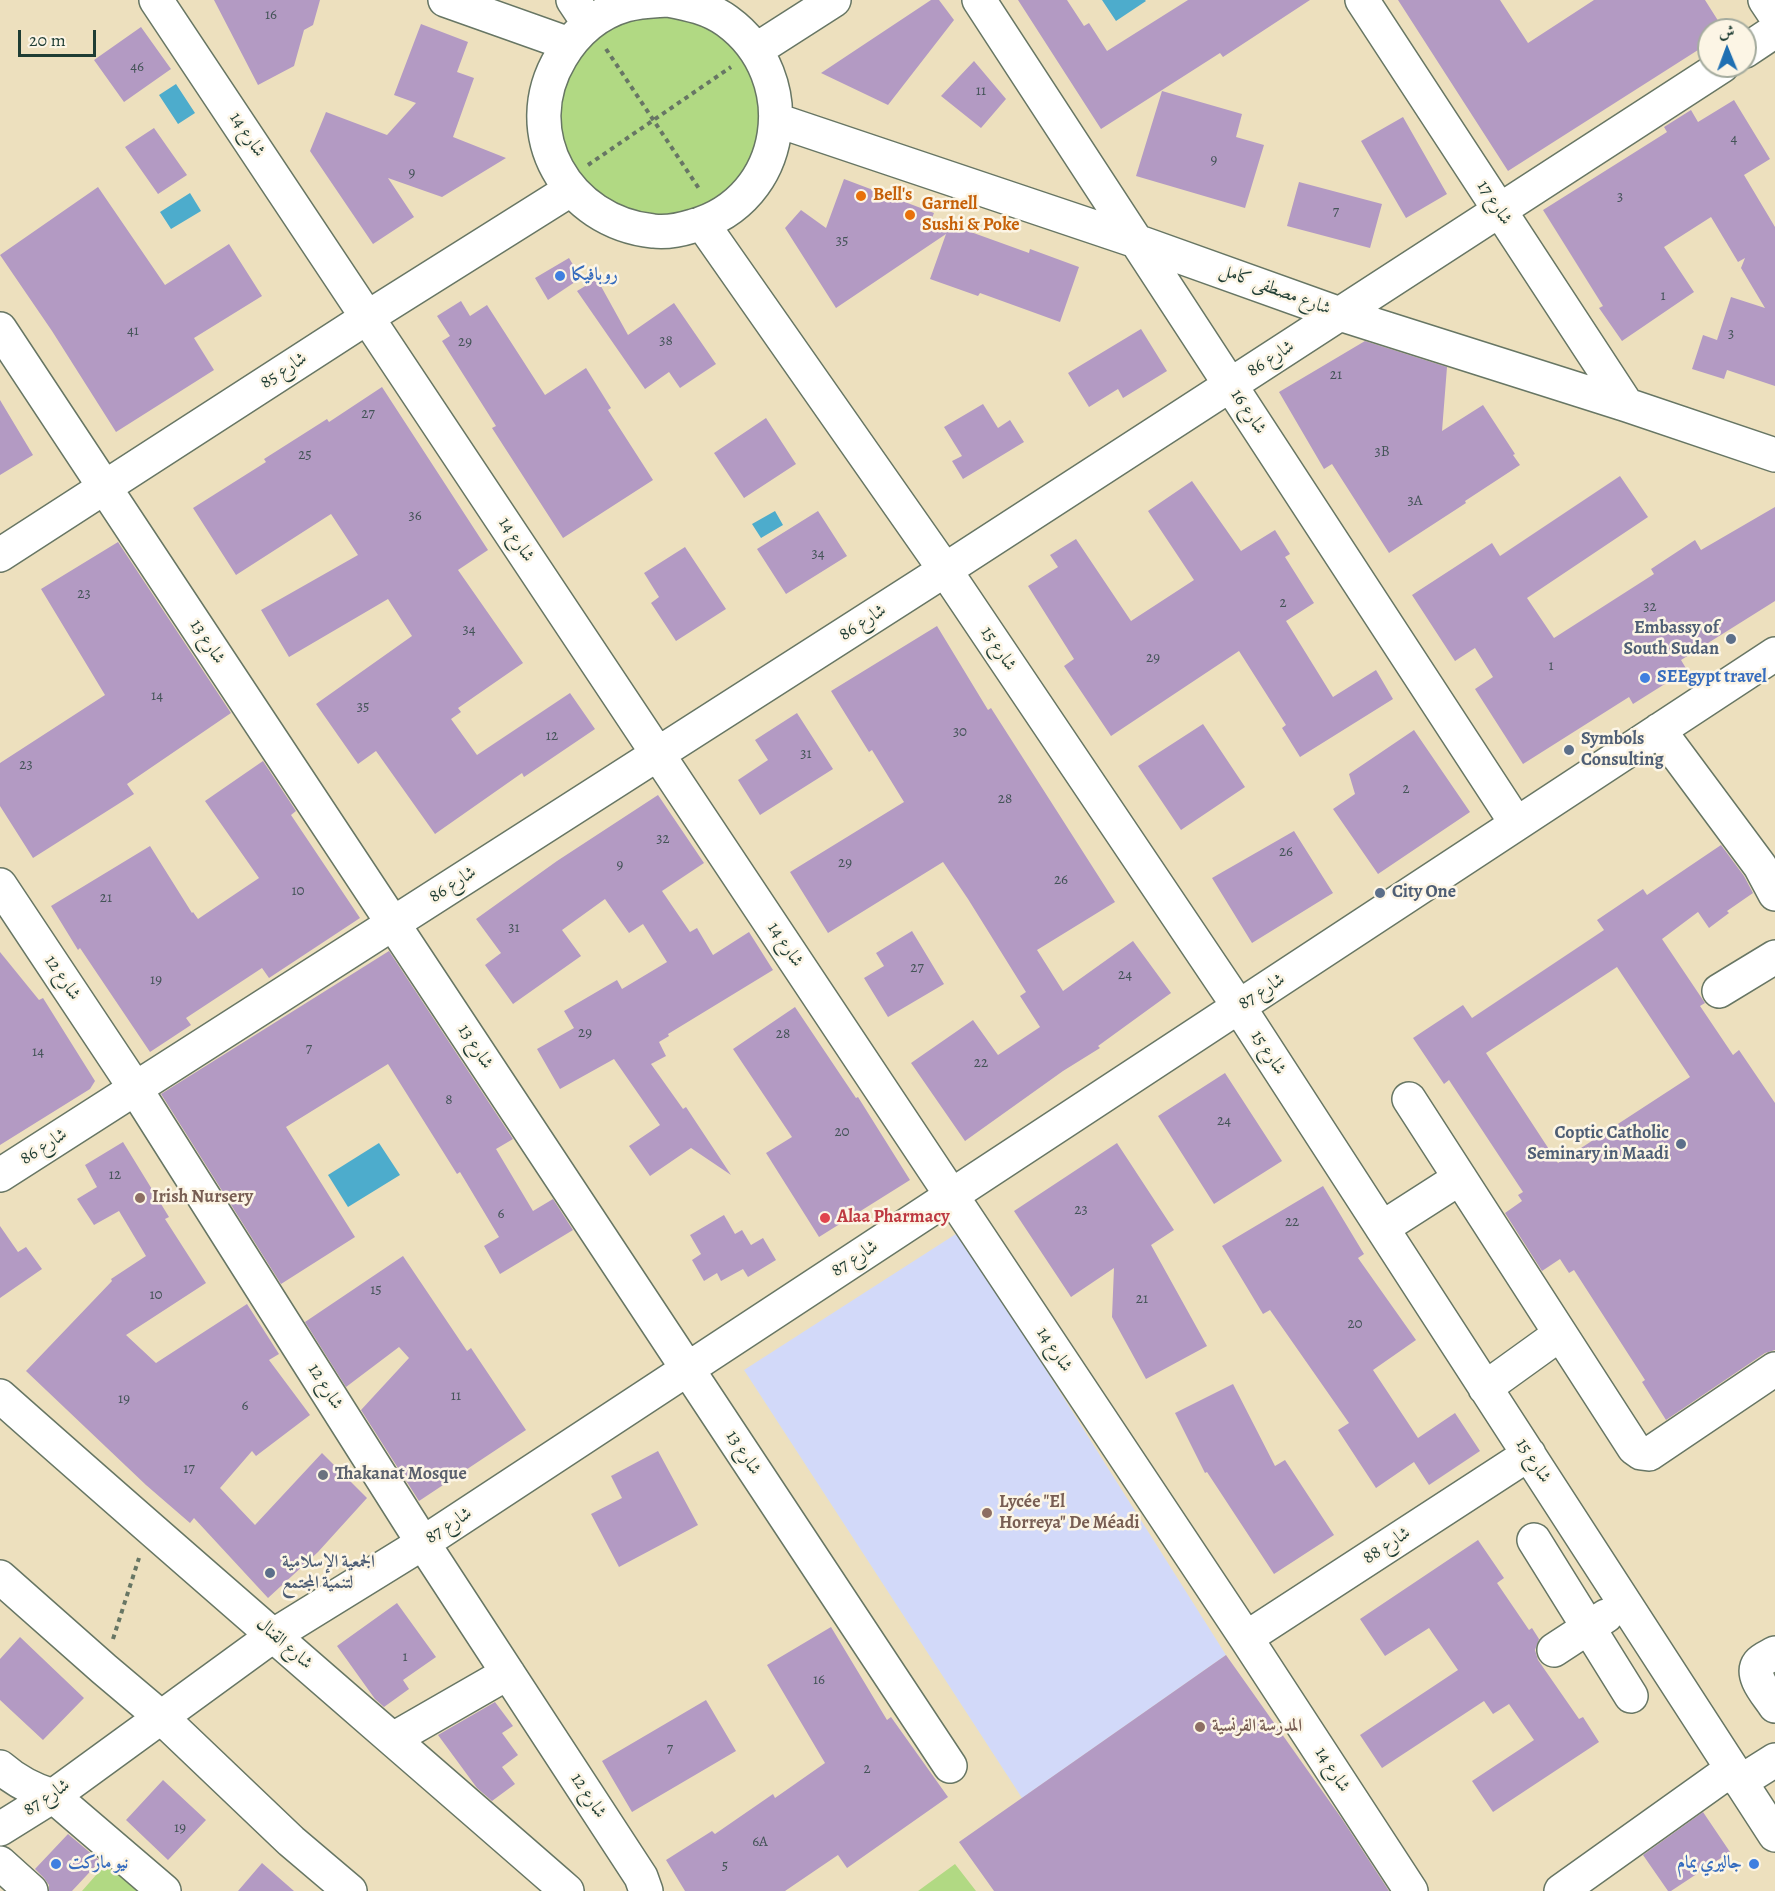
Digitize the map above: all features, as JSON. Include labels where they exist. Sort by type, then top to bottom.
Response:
[{"type":"street","name":"شارع 14","points":[[156,0],[1246,1638],[1411,1891]]},
{"type":"street","points":[[445,0],[577,23],[626,5],[667,0],[688,3],[708,10],[726,21],[756,50],[768,72],[774,95],[776,120],[770,153],[759,176],[744,195],[710,220],[679,230],[631,228],[608,219],[588,207],[568,185],[554,163],[544,133],[544,101],[552,71],[577,23]]},
{"type":"street","points":[[756,50],[834,0]]},
{"type":"street","name":"شارع 16","points":[[979,0],[1516,824]]},
{"type":"street","name":"شارع 17","points":[[1362,0],[1627,405]]},
{"type":"street","points":[[1766,0],[1775,15]]},
{"type":"street","points":[[1757,43],[1775,31]]},
{"type":"street","name":"شارع 86","points":[[0,1175],[945,570],[1703,78]]},
{"type":"street","name":"شارع مصطفى كامل","points":[[776,120],[1136,241],[1340,314],[1627,405],[1775,455]]},
{"type":"street","name":"شارع 85","points":[[0,555],[568,185]]},
{"type":"street","name":"شارع 15","points":[[710,220],[1239,1007],[1775,1835]]},
{"type":"street","name":"شارع 13","points":[[0,329],[950,1766]]},
{"type":"street","name":"شارع 87","points":[[0,1829],[53,1796],[274,1635],[423,1543],[1775,654]]},
{"type":"street","points":[[1659,730],[1760,866],[1775,894]]},
{"type":"street","name":"شارع 12","points":[[0,885],[135,1088],[423,1543],[641,1876],[645,1891]]},
{"type":"street","points":[[1719,991],[1775,957]]},
{"type":"street","points":[[1409,1099],[1634,1448],[1641,1453],[1649,1454],[1775,1369]]},
{"type":"street","points":[[1382,1228],[1460,1178]]},
{"type":"street","points":[[1485,1388],[1560,1334]]},
{"type":"street","name":"شارع القنال","points":[[0,1396],[148,1528],[567,1891]]},
{"type":"street","name":"شارع 88","points":[[1246,1638],[1529,1454]]},
{"type":"street","points":[[1534,1540],[1631,1696]]},
{"type":"street","points":[[0,1577],[162,1718],[291,1840],[350,1891]]},
{"type":"street","points":[[1554,1650],[1625,1604]]},
{"type":"street","points":[[1775,1653],[1760,1662],[1756,1668],[1760,1682],[1775,1706]]},
{"type":"street","points":[[393,1739],[508,1673]]},
{"type":"street","points":[[1561,1891],[1736,1775],[1775,1760]]},
{"type":"street","points":[[0,1767],[34,1790],[53,1796],[164,1891]]},
{"type":"street","points":[[0,1863],[31,1891]]},
{"type":"path","points":[[577,23],[653,121],[710,220]]},
{"type":"path","points":[[568,185],[653,121],[756,50]]},
{"type":"path","points":[[104,1669],[148,1528]]},
{"type":"shaded area","name":"Lycée \"El Horreya\" De Méadi","points":[[959,1232],[1226,1655],[1022,1798],[744,1370]]},
{"type":"green space","points":[[659,6],[680,8],[700,14],[718,24],[734,37],[747,53],[757,71],[763,91],[765,112],[763,133],[757,153],[747,171],[734,187],[718,200],[700,210],[680,216],[659,218],[638,216],[618,210],[600,200],[584,187],[571,171],[561,153],[555,133],[553,112],[555,91],[561,71],[571,53],[584,37],[600,24],[618,14],[638,8]]},
{"type":"green space","points":[[111,1858],[149,1891],[82,1891]]},
{"type":"green space","points":[[955,1864],[976,1891],[918,1891]]},
{"type":"water","points":[[1102,0],[1145,0],[1146,1],[1116,21]]},
{"type":"water","points":[[176,84],[195,113],[178,124],[159,95]]},
{"type":"water","points":[[190,193],[201,211],[171,229],[160,212]]},
{"type":"water","points":[[775,511],[783,525],[761,538],[752,524]]},
{"type":"water","points":[[379,1143],[400,1175],[348,1207],[328,1175]]},
{"type":"building","points":[[214,0],[320,0],[313,25],[304,30],[294,66],[258,85]]},
{"type":"building","points":[[931,0],[939,0],[954,20],[888,105],[821,73]]},
{"type":"building","points":[[1018,0],[1067,0],[1084,26],[1089,23],[1107,51],[1188,0],[1310,0],[1223,57],[1220,53],[1101,129]]},
{"type":"building","points":[[1398,0],[1500,0],[1528,43],[1594,0],[1705,0],[1716,18],[1697,18],[1697,51],[1508,171]]},
{"type":"building","points":[[421,24],[468,42],[457,72],[474,78],[453,137],[506,158],[442,197],[388,178],[414,217],[373,244],[310,151],[326,112],[387,135],[416,103],[394,95]]},
{"type":"building","points":[[141,27],[171,69],[124,102],[94,60]]},
{"type":"building","points":[[974,61],[1006,99],[981,128],[941,96]]},
{"type":"building","points":[[1162,91],[1242,114],[1236,137],[1264,145],[1245,208],[1136,176]]},
{"type":"building","points":[[1734,100],[1770,159],[1744,175],[1775,227],[1775,386],[1727,370],[1724,379],[1692,369],[1703,335],[1717,340],[1731,297],[1765,308],[1741,268],[1745,258],[1738,262],[1711,217],[1664,247],[1694,292],[1622,341],[1599,308],[1603,306],[1543,210],[1667,132],[1664,127],[1691,110],[1698,122]]},
{"type":"building","points":[[1403,117],[1447,194],[1406,218],[1361,141]]},
{"type":"building","points":[[154,128],[187,175],[158,194],[125,147]]},
{"type":"building","points":[[844,179],[934,213],[932,218],[1029,253],[1030,249],[1079,267],[1060,322],[980,293],[978,296],[930,279],[946,234],[836,308],[785,228],[801,210],[826,228]]},
{"type":"building","points":[[1299,182],[1382,204],[1370,248],[1287,226]]},
{"type":"building","points":[[98,187],[165,285],[229,244],[262,296],[194,338],[214,370],[116,432],[52,331],[0,255]]},
{"type":"building","points":[[569,258],[581,278],[548,300],[535,278]]},
{"type":"building","points":[[597,279],[628,335],[674,303],[716,364],[680,388],[669,372],[645,389],[577,291]]},
{"type":"building","points":[[461,301],[470,316],[487,305],[545,395],[586,368],[611,408],[608,410],[653,480],[563,538],[492,428],[496,426],[442,341],[450,336],[437,316]]},
{"type":"building","points":[[1141,329],[1167,371],[1123,398],[1118,389],[1089,407],[1068,373]]},
{"type":"building","points":[[1365,341],[1447,367],[1442,431],[1483,405],[1520,465],[1389,553],[1332,464],[1324,469],[1279,392]]},
{"type":"building","points":[[382,387],[488,550],[458,570],[523,663],[458,708],[461,712],[451,719],[477,755],[570,693],[595,729],[524,777],[522,773],[435,834],[376,751],[358,764],[316,704],[412,636],[388,599],[289,657],[261,610],[358,555],[331,514],[236,575],[193,508],[266,462],[264,459],[327,419],[329,422]]},
{"type":"building","points":[[0,400],[33,455],[0,475]]},
{"type":"building","points":[[983,404],[998,428],[1010,420],[1024,442],[963,479],[952,461],[962,456],[944,427]]},
{"type":"building","points":[[766,418],[796,464],[744,498],[714,453]]},
{"type":"building","points":[[1620,476],[1648,517],[1527,598],[1554,638],[1654,574],[1651,569],[1695,540],[1701,550],[1775,507],[1775,601],[1681,660],[1687,670],[1633,704],[1629,697],[1523,764],[1475,689],[1493,677],[1475,648],[1455,661],[1412,595],[1492,543],[1500,556]]},
{"type":"building","points":[[1192,481],[1241,551],[1275,530],[1290,554],[1285,557],[1314,603],[1286,621],[1333,697],[1376,670],[1393,699],[1300,757],[1282,728],[1286,725],[1239,651],[1111,736],[1064,666],[1074,659],[1028,586],[1058,567],[1050,555],[1076,539],[1131,621],[1194,580],[1148,511]]},
{"type":"building","points":[[818,511],[847,556],[786,594],[757,549]]},
{"type":"building","points":[[118,542],[231,713],[127,784],[134,794],[33,858],[0,806],[0,763],[105,695],[41,589]]},
{"type":"building","points":[[685,547],[726,609],[676,641],[651,603],[659,597],[644,573]]},
{"type":"building","points":[[937,626],[988,710],[991,708],[1115,902],[1037,950],[1063,991],[1133,941],[1171,993],[1098,1046],[1100,1048],[1063,1071],[965,1141],[911,1063],[973,1020],[998,1055],[1040,1027],[1020,996],[1026,992],[968,899],[943,862],[828,933],[790,872],[904,802],[872,750],[869,752],[831,691]]},
{"type":"building","points":[[797,713],[833,769],[760,815],[738,780],[768,760],[755,740]]},
{"type":"building","points":[[1203,724],[1245,787],[1181,830],[1138,766]]},
{"type":"building","points":[[1414,730],[1470,812],[1378,874],[1333,809],[1355,794],[1349,774]]},
{"type":"building","points":[[263,761],[296,811],[291,815],[360,918],[269,978],[262,968],[186,1018],[191,1025],[150,1052],[80,948],[78,950],[51,906],[150,846],[198,919],[259,878],[205,801]]},
{"type":"building","points":[[658,795],[704,863],[662,891],[690,932],[697,928],[713,955],[749,932],[773,970],[668,1034],[669,1036],[659,1042],[666,1056],[651,1064],[683,1109],[686,1107],[731,1175],[691,1148],[650,1176],[629,1146],[660,1125],[614,1059],[560,1089],[537,1049],[574,1028],[564,1011],[617,980],[622,989],[667,962],[643,924],[629,933],[605,899],[562,930],[581,956],[513,1004],[485,965],[501,953],[476,919],[557,861]]},
{"type":"building","points":[[1294,831],[1333,893],[1252,943],[1212,878]]},
{"type":"building","name":"Coptic Catholic Seminary in Maadi","points":[[1721,845],[1744,876],[1753,893],[1727,911],[1729,913],[1709,928],[1698,912],[1662,939],[1705,1003],[1700,1006],[1733,1055],[1739,1050],[1775,1103],[1775,1350],[1765,1353],[1666,1420],[1642,1382],[1645,1380],[1574,1270],[1569,1273],[1560,1259],[1542,1271],[1505,1213],[1522,1201],[1518,1195],[1523,1192],[1449,1080],[1444,1084],[1413,1038],[1463,1005],[1472,1018],[1604,930],[1597,920],[1643,889],[1647,895]],"holes":[[[1617,967],[1690,1077],[1558,1163],[1486,1053]]]},
{"type":"building","points":[[912,931],[944,984],[888,1017],[864,978],[884,966],[876,953]]},
{"type":"building","points":[[389,951],[513,1139],[496,1149],[533,1211],[553,1199],[573,1230],[500,1274],[484,1246],[499,1237],[460,1172],[457,1174],[388,1064],[286,1127],[355,1237],[281,1284],[161,1094]]},
{"type":"building","points":[[0,952],[39,1000],[43,998],[95,1081],[90,1089],[0,1145]]},
{"type":"building","points":[[795,1007],[856,1098],[858,1097],[910,1180],[819,1237],[766,1153],[792,1137],[733,1049]]},
{"type":"building","points":[[1225,1073],[1282,1161],[1214,1204],[1158,1116]]},
{"type":"building","points":[[123,1142],[169,1217],[165,1219],[206,1283],[126,1335],[156,1363],[247,1304],[279,1354],[269,1360],[310,1415],[256,1456],[252,1451],[220,1488],[255,1525],[322,1453],[367,1498],[318,1552],[268,1598],[194,1518],[190,1523],[146,1485],[26,1371],[112,1281],[111,1279],[146,1256],[119,1211],[94,1225],[77,1199],[97,1187],[85,1165]]},
{"type":"building","points":[[1117,1143],[1174,1230],[1151,1245],[1207,1346],[1146,1379],[1112,1317],[1114,1268],[1071,1297],[1014,1211]]},
{"type":"building","points":[[1323,1186],[1364,1254],[1358,1258],[1416,1340],[1373,1370],[1418,1438],[1455,1413],[1480,1451],[1429,1485],[1414,1462],[1376,1488],[1338,1430],[1349,1423],[1270,1310],[1263,1314],[1222,1246]]},
{"type":"building","points":[[724,1215],[735,1234],[742,1230],[751,1245],[763,1238],[776,1260],[748,1277],[743,1269],[721,1281],[717,1273],[704,1281],[692,1260],[701,1254],[690,1235]]},
{"type":"building","points":[[0,1226],[18,1252],[26,1247],[42,1269],[0,1298]]},
{"type":"building","points":[[403,1256],[467,1351],[471,1348],[526,1430],[419,1501],[361,1410],[409,1358],[399,1347],[346,1387],[305,1322]]},
{"type":"building","points":[[1233,1384],[1275,1466],[1285,1460],[1334,1535],[1274,1574],[1207,1472],[1205,1473],[1175,1413]]},
{"type":"building","points":[[658,1451],[698,1525],[619,1567],[591,1514],[622,1498],[611,1476]]},
{"type":"building","points":[[1478,1540],[1504,1578],[1497,1583],[1529,1630],[1532,1628],[1539,1639],[1535,1650],[1538,1660],[1579,1719],[1583,1717],[1599,1742],[1493,1812],[1472,1781],[1534,1740],[1509,1704],[1493,1714],[1484,1701],[1382,1768],[1360,1735],[1458,1670],[1429,1628],[1385,1656],[1360,1619]]},
{"type":"building","points":[[397,1603],[436,1657],[403,1680],[409,1689],[384,1707],[375,1699],[337,1646]]},
{"type":"building","points":[[831,1627],[887,1720],[891,1717],[948,1797],[847,1868],[838,1855],[785,1891],[685,1891],[666,1860],[712,1831],[715,1834],[773,1794],[775,1798],[825,1763],[767,1665]]},
{"type":"building","points":[[20,1637],[84,1698],[43,1740],[0,1700],[0,1659]]},
{"type":"building","name":"المدرسة الفرنسية","points":[[1226,1655],[1342,1819],[1389,1891],[994,1891],[959,1842]]},
{"type":"building","points":[[706,1700],[736,1751],[632,1812],[602,1761]]},
{"type":"building","points":[[495,1702],[513,1726],[502,1733],[518,1755],[502,1767],[515,1784],[492,1801],[477,1788],[438,1735]]},
{"type":"building","points":[[163,1780],[206,1820],[168,1860],[126,1820]]},
{"type":"building","points":[[1703,1812],[1730,1852],[1668,1891],[1643,1855]]},
{"type":"building","points":[[68,1834],[100,1861],[72,1891],[49,1891],[49,1885],[35,1869]]},
{"type":"building","points":[[262,1863],[294,1891],[238,1891]]},
{"type":"place","name":"Bell's","points":[[861,196]]},
{"type":"place","name":"Garnell Sushi & Poke","points":[[910,215]]},
{"type":"place","name":"روبافيكا","points":[[560,276]]},
{"type":"place","name":"Embassy of South Sudan","points":[[1731,639]]},
{"type":"place","name":"SEEgypt travel","points":[[1645,678]]},
{"type":"place","name":"Symbols Consulting","points":[[1569,750]]},
{"type":"place","name":"City One","points":[[1380,893]]},
{"type":"place","name":"Coptic Catholic Seminary in Maadi","points":[[1681,1144]]},
{"type":"place","name":"Irish Nursery","points":[[140,1198]]},
{"type":"place","name":"Alaa Pharmacy","points":[[825,1218]]},
{"type":"place","name":"Thakanat Mosque","points":[[323,1475]]},
{"type":"place","name":"Lycée \"El Horreya\" De Méadi","points":[[987,1513]]},
{"type":"place","name":"الجمعية الإسلامية لتنمية المجتمع","points":[[270,1573]]},
{"type":"place","name":"المدرسة الفرنسية","points":[[1200,1727]]},
{"type":"place","name":"نيو ماركت","points":[[56,1864]]},
{"type":"place","name":"جاليري يمام","points":[[1754,1864]]}]
